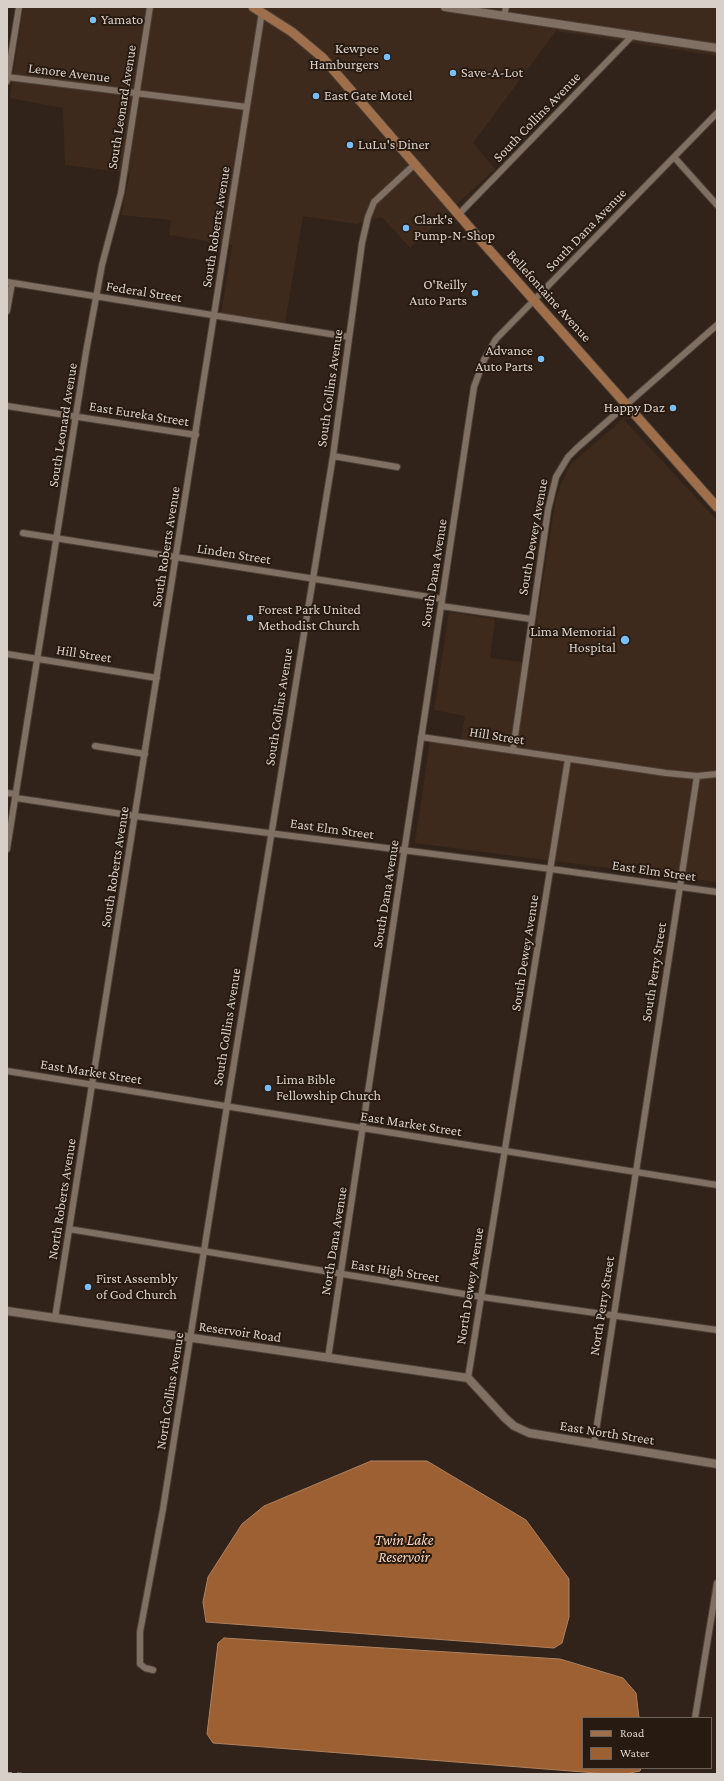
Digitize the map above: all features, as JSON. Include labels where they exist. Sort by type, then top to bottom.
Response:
[{"type":"main road","name":"Bellefontaine Avenue","points":[[254,7],[292,32],[323,58],[717,507]]},
{"type":"street","points":[[7,78],[19,7]]},
{"type":"street","name":"South Leonard Avenue","points":[[7,849],[76,416],[102,264],[121,193],[150,7]]},
{"type":"street","points":[[445,7],[717,48]]},
{"type":"street","points":[[504,16],[506,7]]},
{"type":"street","name":"South Roberts Avenue","points":[[92,1085],[262,12]]},
{"type":"street","name":"South Collins Avenue","points":[[459,214],[632,36]]},
{"type":"street","name":"Lenore Avenue","points":[[7,78],[247,107]]},
{"type":"street","name":"South Dana Avenue","points":[[363,1128],[474,387],[484,360],[496,339],[717,113]]},
{"type":"street","points":[[674,157],[717,205]]},
{"type":"street","name":"South Collins Avenue","points":[[226,1106],[333,456],[362,243],[370,208],[374,202],[415,164]]},
{"type":"street","points":[[7,311],[9,283]]},
{"type":"street","name":"Federal Street","points":[[9,283],[349,337]]},
{"type":"street","name":"South Dewey Avenue","points":[[513,750],[548,510],[556,477],[564,462],[577,448],[717,325]]},
{"type":"street","name":"East Eureka Street","points":[[7,406],[196,435]]},
{"type":"street","points":[[333,456],[397,468]]},
{"type":"street","name":"Linden Street","points":[[24,533],[442,599]]},
{"type":"street","points":[[441,606],[531,619]]},
{"type":"street","name":"Hill Street","points":[[7,654],[157,678]]},
{"type":"street","name":"Hill Street","points":[[421,736],[568,759],[697,776]]},
{"type":"street","points":[[96,746],[145,754]]},
{"type":"street","name":"South Dewey Avenue","points":[[505,1151],[568,759]]},
{"type":"street","points":[[697,776],[717,774]]},
{"type":"street","name":"South Perry Street","points":[[635,1172],[697,776]]},
{"type":"street","name":"East Elm Street","points":[[7,793],[16,796],[135,816],[551,869],[717,892]]},
{"type":"street","name":"East Market Street","points":[[7,1071],[717,1185]]},
{"type":"street","name":"North Roberts Avenue","points":[[55,1318],[92,1085]]},
{"type":"street","name":"North Collins Avenue","points":[[153,1670],[145,1668],[140,1664],[140,1632],[162,1515],[226,1106]]},
{"type":"street","name":"North Dana Avenue","points":[[328,1358],[363,1128]]},
{"type":"street","name":"North Dewey Avenue","points":[[468,1378],[505,1151]]},
{"type":"street","name":"North Perry Street","points":[[594,1444],[635,1172]]},
{"type":"street","name":"East High Street","points":[[69,1229],[482,1297],[717,1330]]},
{"type":"street","name":"Reservoir Road","points":[[7,1311],[468,1378]]},
{"type":"street","name":"East North Street","points":[[468,1378],[514,1426],[529,1433],[717,1464]]},
{"type":"street","points":[[695,1717],[716,1601],[717,1583]]},
{"type":"shaded area","points":[[23,7],[717,7],[717,56],[556,31],[473,143],[495,169],[410,248],[382,217],[356,224],[303,216],[284,329],[220,321],[232,245],[169,235],[171,220],[121,215],[130,173],[65,165],[63,108],[10,98]]},
{"type":"shaded area","name":"Lima Memorial Hospital","points":[[623,419],[717,520],[717,882],[415,843],[431,734],[461,739],[465,716],[434,710],[449,612],[495,619],[490,658],[530,663],[556,498],[562,482],[570,465]]},
{"type":"water","name":"Twin Lake Reservoir","points":[[371,1461],[427,1461],[526,1520],[569,1579],[569,1617],[562,1643],[554,1648],[206,1622],[203,1602],[208,1577],[242,1524],[264,1506]]},
{"type":"water","points":[[224,1638],[560,1659],[623,1678],[636,1693],[639,1717],[582,1717],[582,1769],[641,1769],[640,1771],[625,1774],[609,1774],[213,1743],[207,1734],[218,1643]]},
{"type":"railway","points":[[7,1773],[25,1774]]},
{"type":"place","name":"Yamato","points":[[93,20]]},
{"type":"place","name":"Kewpee Hamburgers","points":[[387,57]]},
{"type":"place","name":"Save-A-Lot","points":[[453,73]]},
{"type":"place","name":"East Gate Motel","points":[[316,96]]},
{"type":"place","name":"LuLu's Diner","points":[[350,145]]},
{"type":"place","name":"Clark's Pump-N-Shop","points":[[406,228]]},
{"type":"place","name":"O'Reilly Auto Parts","points":[[475,293]]},
{"type":"place","name":"Advance Auto Parts","points":[[541,359]]},
{"type":"place","name":"Happy Daz","points":[[673,408]]},
{"type":"place","name":"Forest Park United Methodist Church","points":[[250,618]]},
{"type":"place","name":"Lima Memorial Hospital","points":[[625,640]]},
{"type":"place","name":"Lima Bible Fellowship Church","points":[[268,1088]]},
{"type":"place","name":"First Assembly of God Church","points":[[88,1287]]}]
